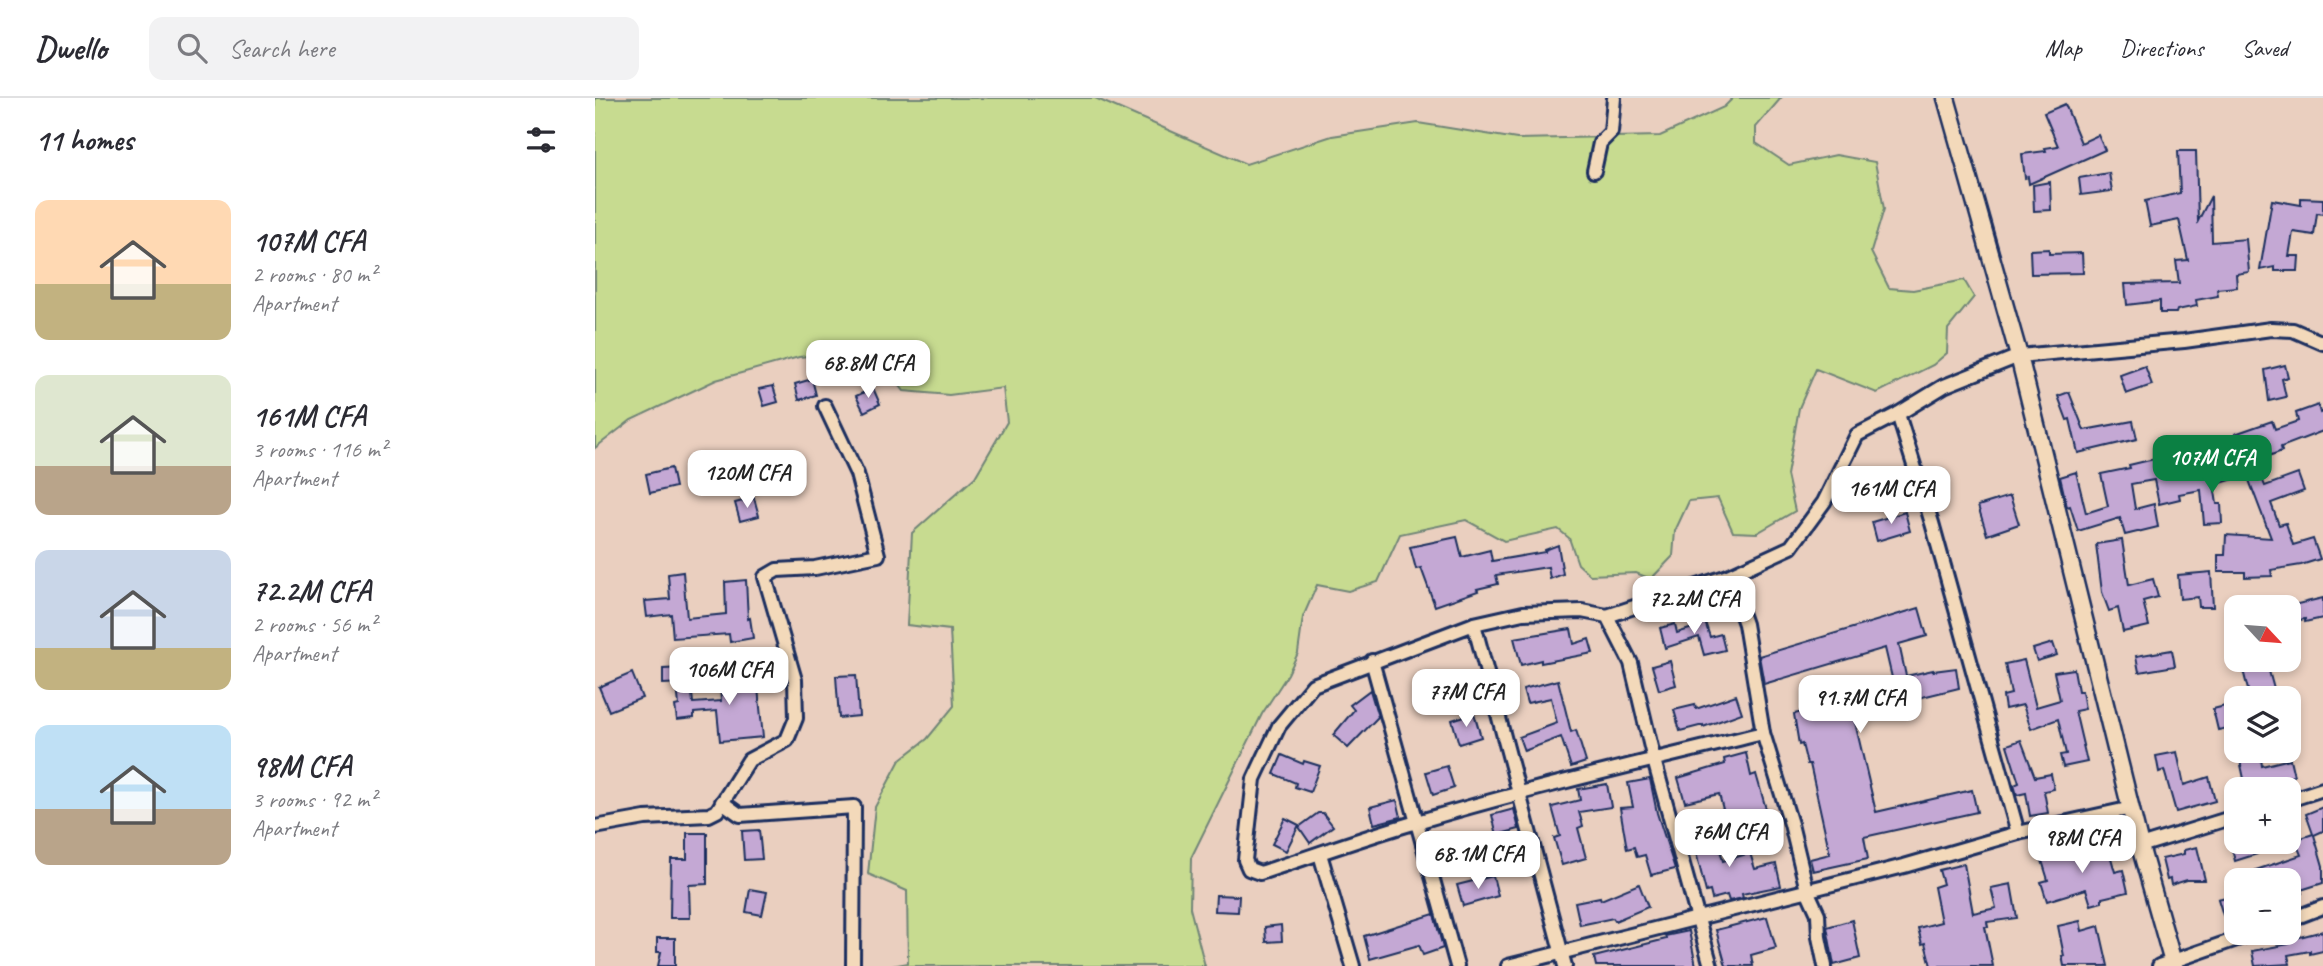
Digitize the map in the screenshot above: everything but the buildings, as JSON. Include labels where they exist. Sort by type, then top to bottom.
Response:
[{"type":"main road","points":[[1946,98],[2019,356],[2169,965]]},
{"type":"street","points":[[1594,171],[1600,143],[1611,132],[1613,98]]},
{"type":"street","points":[[1763,733],[1416,822],[1260,873],[1249,869],[1245,860],[1254,779],[1279,726],[1313,685],[1474,624],[1523,613],[1582,611],[1607,616],[1728,576],[1791,547],[1824,502],[1857,435],[1944,386],[2019,356],[2183,341],[2271,329],[2293,330],[2323,343]]},
{"type":"street","points":[[595,827],[645,818],[709,815],[716,811],[749,760],[787,740],[796,718],[795,680],[765,578],[777,570],[815,568],[878,555],[857,474],[825,406]]},
{"type":"street","points":[[1898,414],[1932,523],[2018,833]]},
{"type":"street","points":[[1728,576],[1745,624],[1763,733],[1791,824],[1807,890],[1818,914],[1825,966]]},
{"type":"street","points":[[1607,616],[1631,663],[1654,760],[1710,966]]},
{"type":"street","points":[[1474,624],[1565,966]]},
{"type":"street","points":[[1371,661],[1457,966]]},
{"type":"street","points":[[2301,796],[2323,789]]},
{"type":"street","points":[[722,802],[740,815],[854,807],[853,966]]},
{"type":"street","points":[[1508,966],[1904,866],[2018,833],[2132,808]]},
{"type":"street","points":[[2140,846],[2224,820]]},
{"type":"street","points":[[1320,854],[1353,966]]},
{"type":"street","points":[[2301,915],[2323,907]]},
{"type":"street","points":[[2169,965],[2224,944]]},
{"type":"green space","points":[[595,98],[1095,98],[1246,164],[1332,136],[1418,123],[1517,139],[1660,136],[1724,107],[1733,98],[1781,98],[1756,127],[1756,143],[1789,165],[1836,155],[1875,162],[1884,209],[1871,252],[1889,288],[1913,290],[1964,280],[1974,297],[1948,329],[1947,353],[1933,365],[1877,393],[1816,369],[1799,408],[1787,475],[1795,511],[1757,533],[1733,532],[1718,498],[1689,501],[1675,531],[1673,556],[1651,579],[1636,573],[1590,575],[1578,564],[1569,538],[1558,529],[1504,541],[1466,520],[1400,534],[1378,582],[1348,591],[1317,585],[1303,617],[1298,653],[1262,714],[1191,858],[1190,908],[1205,966],[892,966],[908,963],[907,891],[868,874],[875,807],[900,760],[927,739],[954,706],[950,630],[907,625],[912,533],[975,477],[1007,422],[1003,388],[949,395],[904,391],[883,364],[845,352],[799,357],[716,380],[631,420],[595,448]]}]
